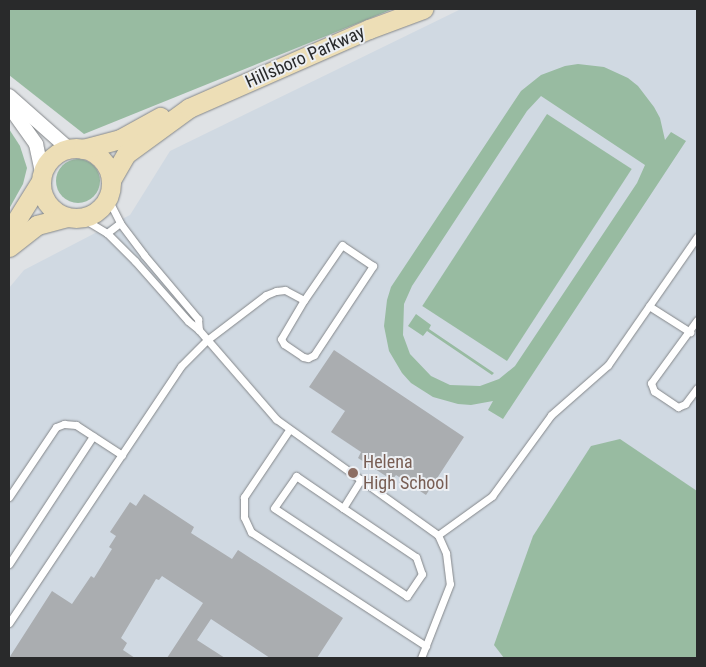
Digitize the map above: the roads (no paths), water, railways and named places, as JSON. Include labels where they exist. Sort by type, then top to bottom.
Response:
[{"type":"street","name":"Hillsboro Parkway","points":[[111,180],[126,154],[189,108],[369,29],[423,9]]},
{"type":"street","points":[[9,96],[76,149],[102,160],[111,180],[108,199],[102,208],[74,217],[37,224],[9,247]]},
{"type":"street","points":[[9,106],[36,144],[42,177],[42,193],[47,203],[55,211],[74,217]]},
{"type":"street","name":"Hillsboro Parkway","points":[[76,149],[120,139],[172,110],[189,108]]},
{"type":"street","points":[[9,232],[52,157],[76,149]]},
{"type":"lane","points":[[108,199],[120,223],[198,319],[199,330]]},
{"type":"lane","points":[[74,217],[107,233],[188,321],[199,330],[276,419],[438,535],[446,553],[450,584],[421,658]]},
{"type":"lane","points":[[107,233],[120,223]]},
{"type":"lane","points":[[438,535],[492,496],[551,415],[608,365],[697,237]]},
{"type":"lane","points":[[342,245],[373,266],[314,355],[308,358],[303,357],[284,344],[281,339],[304,300],[342,245]]},
{"type":"lane","points":[[9,623],[181,366],[207,340],[266,295],[276,291],[293,292],[304,300]]},
{"type":"lane","points":[[649,306],[690,332]]},
{"type":"lane","points":[[697,320],[651,383],[654,391],[678,407],[685,404],[697,388]]},
{"type":"lane","points":[[9,497],[56,427],[64,424],[76,425],[122,455]]},
{"type":"lane","points":[[289,430],[248,488],[242,507],[251,532],[426,646]]},
{"type":"lane","points":[[9,564],[92,436]]},
{"type":"lane","points":[[296,476],[343,508],[416,557],[422,574],[407,596],[274,508],[296,476]]},
{"type":"lane","points":[[343,508],[361,479]]},
{"type":"place","name":"Helena High School","points":[[353,473]]}]
